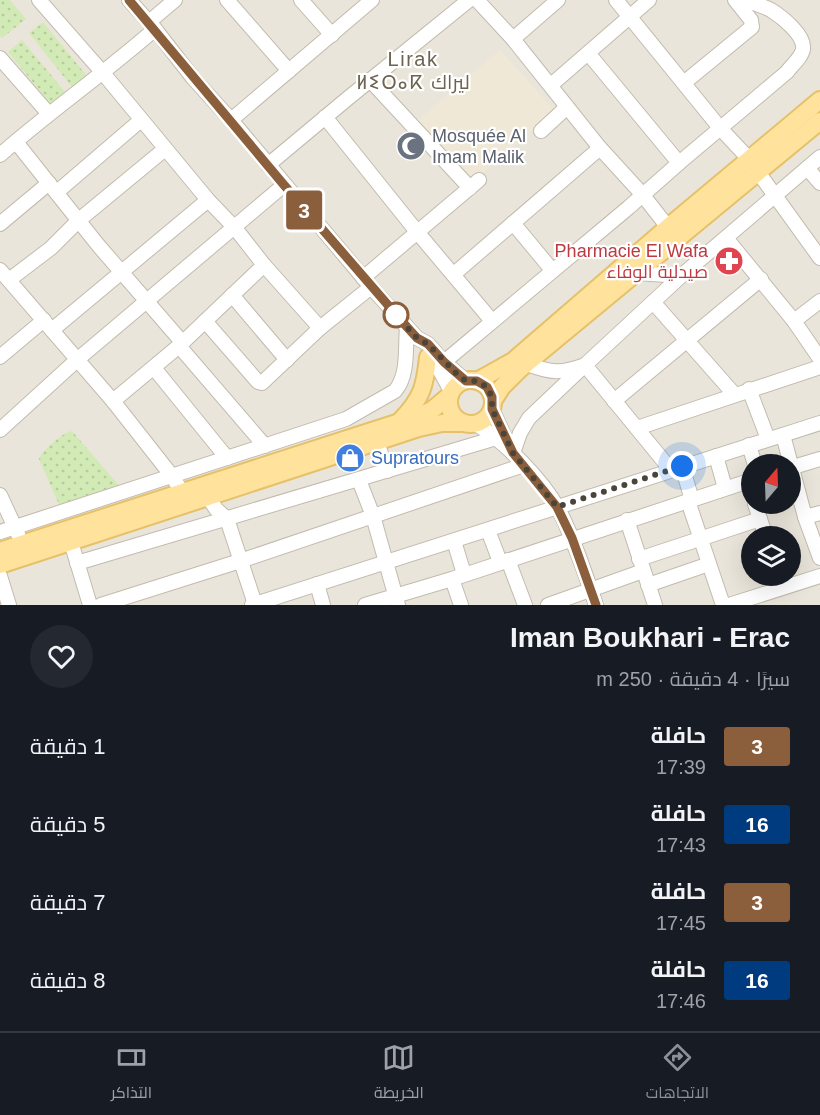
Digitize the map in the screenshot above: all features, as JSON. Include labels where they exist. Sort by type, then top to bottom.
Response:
[{"type":"main road","points":[[754,166],[820,100]]},
{"type":"main road","points":[[21,542],[71,542],[208,497],[379,435],[399,422],[432,410],[456,386],[472,381],[513,361],[754,166],[820,121]]},
{"type":"main road","points":[[2,549],[182,492],[379,435],[432,424],[470,423],[486,418],[508,381],[637,273],[672,233]]},
{"type":"main road","points":[[399,422],[414,406],[436,359]]},
{"type":"main road","points":[[472,381],[487,387],[492,405]]},
{"type":"main road","points":[[450,393],[451,412],[454,417],[470,423]]},
{"type":"street","points":[[39,0],[320,328]]},
{"type":"street","points":[[129,0],[367,283],[417,338],[422,349],[472,381]]},
{"type":"street","points":[[175,0],[103,73],[6,148],[53,188],[265,446]]},
{"type":"street","points":[[227,0],[289,71]]},
{"type":"street","points":[[301,0],[332,34]]},
{"type":"street","points":[[231,120],[372,0]]},
{"type":"street","points":[[268,165],[470,0]]},
{"type":"street","points":[[477,0],[513,39],[600,148],[642,194],[672,233]]},
{"type":"street","points":[[616,0],[685,82],[720,128],[754,166],[820,258]]},
{"type":"street","points":[[550,85],[649,0]]},
{"type":"street","points":[[685,82],[752,27],[751,20],[735,0]]},
{"type":"street","points":[[436,359],[492,321],[787,72],[802,54],[800,37],[777,14],[745,0]]},
{"type":"street","points":[[513,39],[552,2]]},
{"type":"street","points":[[588,53],[679,163]]},
{"type":"street","points":[[0,58],[49,114]]},
{"type":"street","points":[[205,321],[260,382],[263,382],[418,233],[475,184],[370,80]]},
{"type":"street","points":[[541,131],[567,107]]},
{"type":"street","points":[[325,117],[492,321]]},
{"type":"street","points":[[0,224],[53,188],[141,120]]},
{"type":"street","points":[[454,274],[600,148]]},
{"type":"street","points":[[165,149],[79,220],[51,248],[5,275],[113,401],[182,492]]},
{"type":"street","points":[[513,453],[520,433],[529,418],[681,276],[820,157]]},
{"type":"street","points":[[807,168],[820,183]]},
{"type":"street","points":[[0,430],[78,359],[284,185]]},
{"type":"street","points":[[1,354],[48,325],[121,271],[208,200]]},
{"type":"street","points":[[513,223],[552,270]]},
{"type":"street","points":[[726,238],[794,321],[820,358]]},
{"type":"street","points":[[113,401],[181,344],[264,265]]},
{"type":"street","points":[[637,273],[681,276]]},
{"type":"street","points":[[614,401],[761,279]]},
{"type":"street","points":[[232,295],[287,360]]},
{"type":"street","points":[[653,302],[688,339],[734,394]]},
{"type":"street","points":[[794,321],[820,302]]},
{"type":"street","points":[[2,549],[172,476],[358,413],[395,391],[400,385],[404,372],[407,327]]},
{"type":"street","points":[[436,359],[450,393]]},
{"type":"street","points":[[527,364],[557,372],[585,365]]},
{"type":"street","points":[[585,365],[637,428],[676,468],[690,501],[700,539],[723,605]]},
{"type":"street","points":[[637,428],[820,367]]},
{"type":"street","points":[[154,368],[226,458]]},
{"type":"street","points":[[749,389],[768,439]]},
{"type":"street","points":[[492,405],[513,453]]},
{"type":"street","points":[[358,413],[379,435],[387,471]]},
{"type":"street","points":[[470,423],[496,438],[513,453],[557,507],[572,538],[596,605]]},
{"type":"street","points":[[208,497],[227,519],[254,605],[283,600],[317,584],[768,439],[819,426]]},
{"type":"street","points":[[783,435],[788,454]]},
{"type":"street","points":[[77,563],[496,438]]},
{"type":"street","points":[[749,445],[752,454]]},
{"type":"street","points":[[716,456],[725,488]]},
{"type":"street","points":[[801,465],[820,459]]},
{"type":"street","points":[[100,605],[240,561],[524,465]]},
{"type":"street","points":[[359,480],[373,516],[397,600]]},
{"type":"street","points":[[365,605],[397,600],[458,576],[572,538],[725,488],[741,486]]},
{"type":"street","points":[[0,495],[21,542]]},
{"type":"street","points":[[801,502],[820,558]]},
{"type":"street","points":[[805,517],[820,513]]},
{"type":"street","points":[[758,514],[762,526]]},
{"type":"street","points":[[548,605],[590,589],[700,539],[760,519]]},
{"type":"street","points":[[627,520],[655,605]]},
{"type":"street","points":[[488,530],[525,605]]},
{"type":"street","points":[[454,541],[461,605]]},
{"type":"street","points":[[71,542],[90,605]]},
{"type":"street","points":[[648,585],[709,564]]},
{"type":"street","points":[[801,579],[820,576]]},
{"type":"street","points":[[1,582],[9,605]]},
{"type":"street","points":[[317,584],[323,605]]},
{"type":"street","points":[[729,605],[774,586]]},
{"type":"shaded area","points":[[0,0],[820,0],[820,605],[0,605]]},
{"type":"shaded area","points":[[500,50],[554,110],[472,183],[416,122]]},
{"type":"green space","points":[[0,0],[10,0],[26,19],[2,38],[0,36]]},
{"type":"green space","points":[[43,22],[86,75],[72,87],[29,33]]},
{"type":"green space","points":[[22,40],[65,92],[51,104],[8,52]]},
{"type":"green space","points":[[72,431],[121,488],[60,507],[39,459],[53,442]]},
{"type":"bus line","name":"3","points":[[129,0],[284,185],[417,338],[428,344],[466,381],[477,381],[487,387],[492,397],[492,409],[513,453],[557,507],[572,538],[596,605]]},
{"type":"place","name":"Mosquée Al Imam Malik","points":[[411,146]]},
{"type":"place","name":"Pharmacie El Wafa صيدلية الوفاء","points":[[729,261]]},
{"type":"place","name":"Supratours","points":[[350,458]]},
{"type":"district","name":"Lirak ⵍⵉⵔⴰⴽ ليراك","points":[[413,70]]},
{"type":"route","points":[[396,315],[417,338],[428,344],[458,375],[466,381],[477,381],[487,387],[492,397],[492,409],[513,453],[557,507],[682,466]]}]
